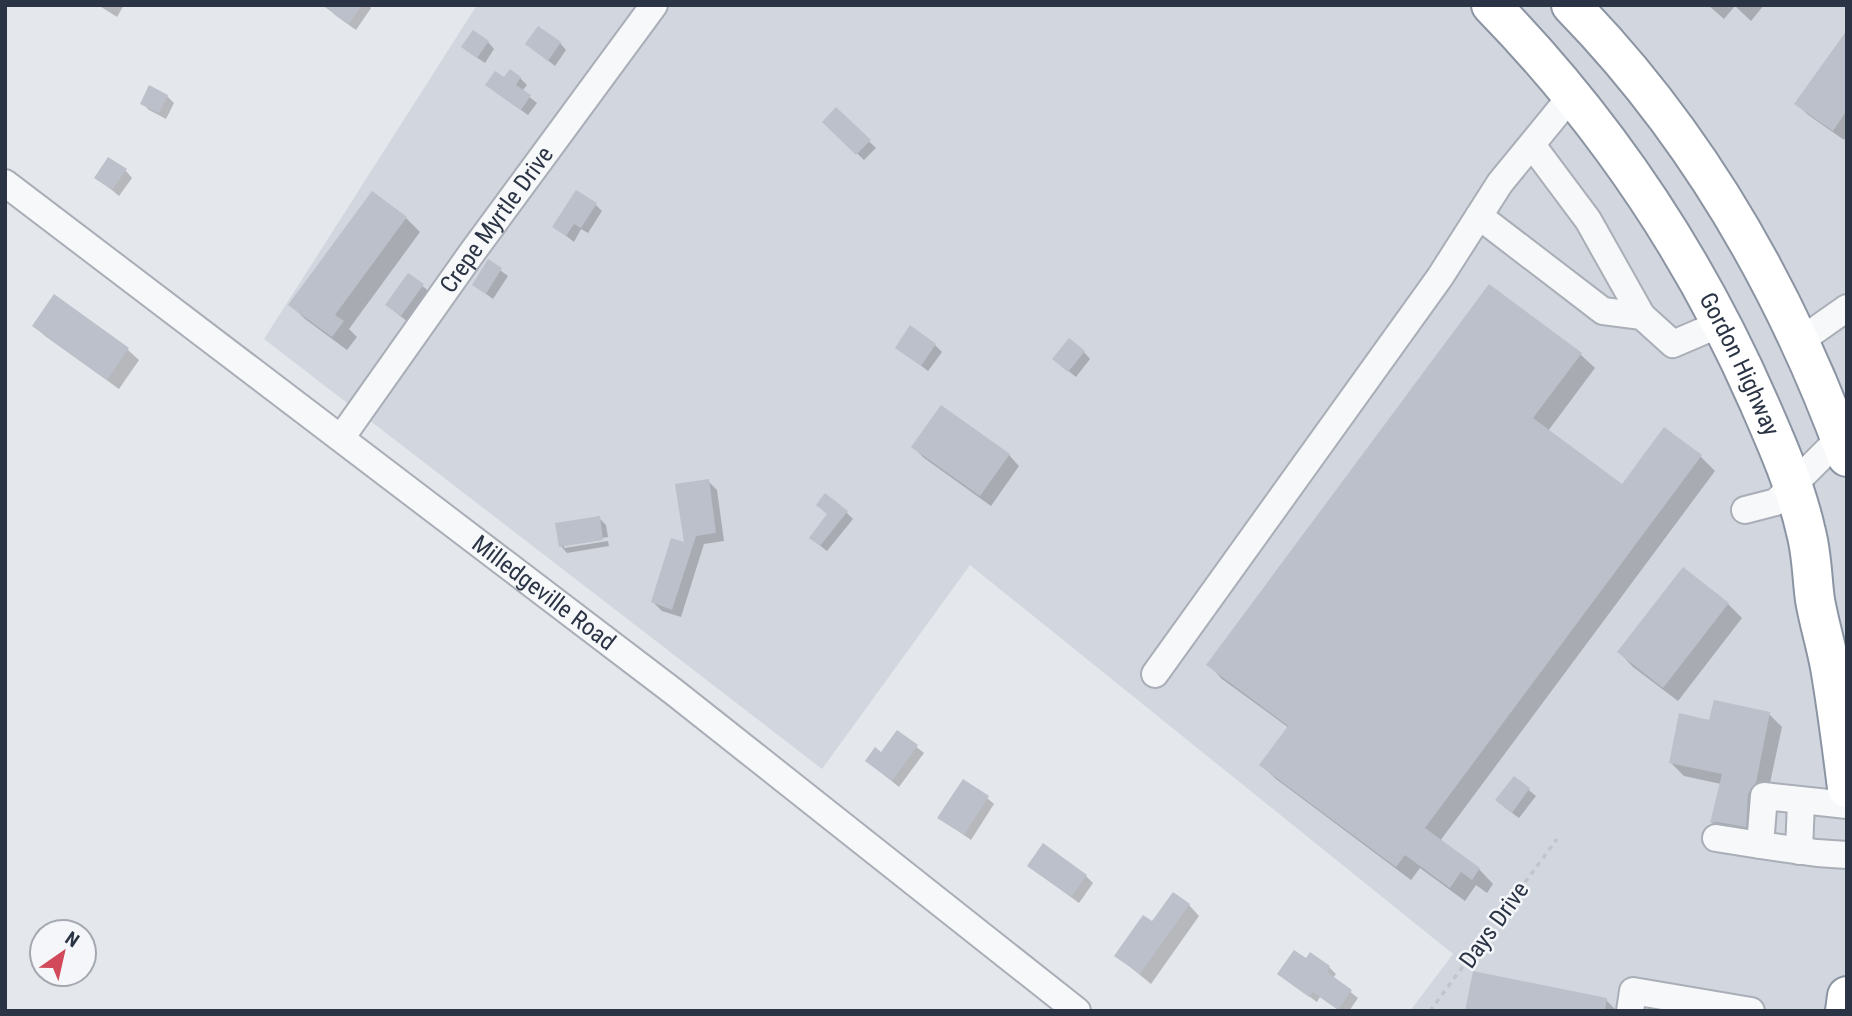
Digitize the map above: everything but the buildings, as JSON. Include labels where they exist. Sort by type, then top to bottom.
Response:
[{"type":"highway","name":"Gordon Highway","points":[[1491,5],[1572,95],[1648,197],[1722,323],[1773,435],[1807,533],[1847,788]]},
{"type":"highway","points":[[1571,5],[1654,100],[1737,222],[1800,341],[1844,442]]},
{"type":"highway","points":[[1845,1011],[1847,996]]},
{"type":"street","name":"Crepe Myrtle Drive","points":[[341,438],[471,254],[654,5]]},
{"type":"street","points":[[1155,674],[1440,276],[1500,183],[1572,95]]},
{"type":"street","points":[[1532,145],[1588,220],[1642,316],[1673,344],[1722,323]]},
{"type":"street","name":"Milledgeville Road","points":[[5,183],[674,692],[1077,1011]]},
{"type":"street","points":[[1479,216],[1603,311],[1642,316]]},
{"type":"street","points":[[1800,341],[1847,308]]},
{"type":"street","points":[[1745,510],[1776,502],[1844,442]]},
{"type":"street","points":[[1760,845],[1764,796],[1847,805]]},
{"type":"street","points":[[1799,851],[1801,802]]},
{"type":"street","points":[[1716,838],[1799,851],[1847,855]]},
{"type":"street","points":[[1630,1011],[1633,991],[1751,1011]]},
{"type":"path","name":"Days Drive","points":[[1430,1011],[1557,839]]},
{"type":"shaded area","points":[[477,5],[1847,5],[1847,1011],[1410,1011],[1453,954],[970,565],[822,769],[264,339]]}]
